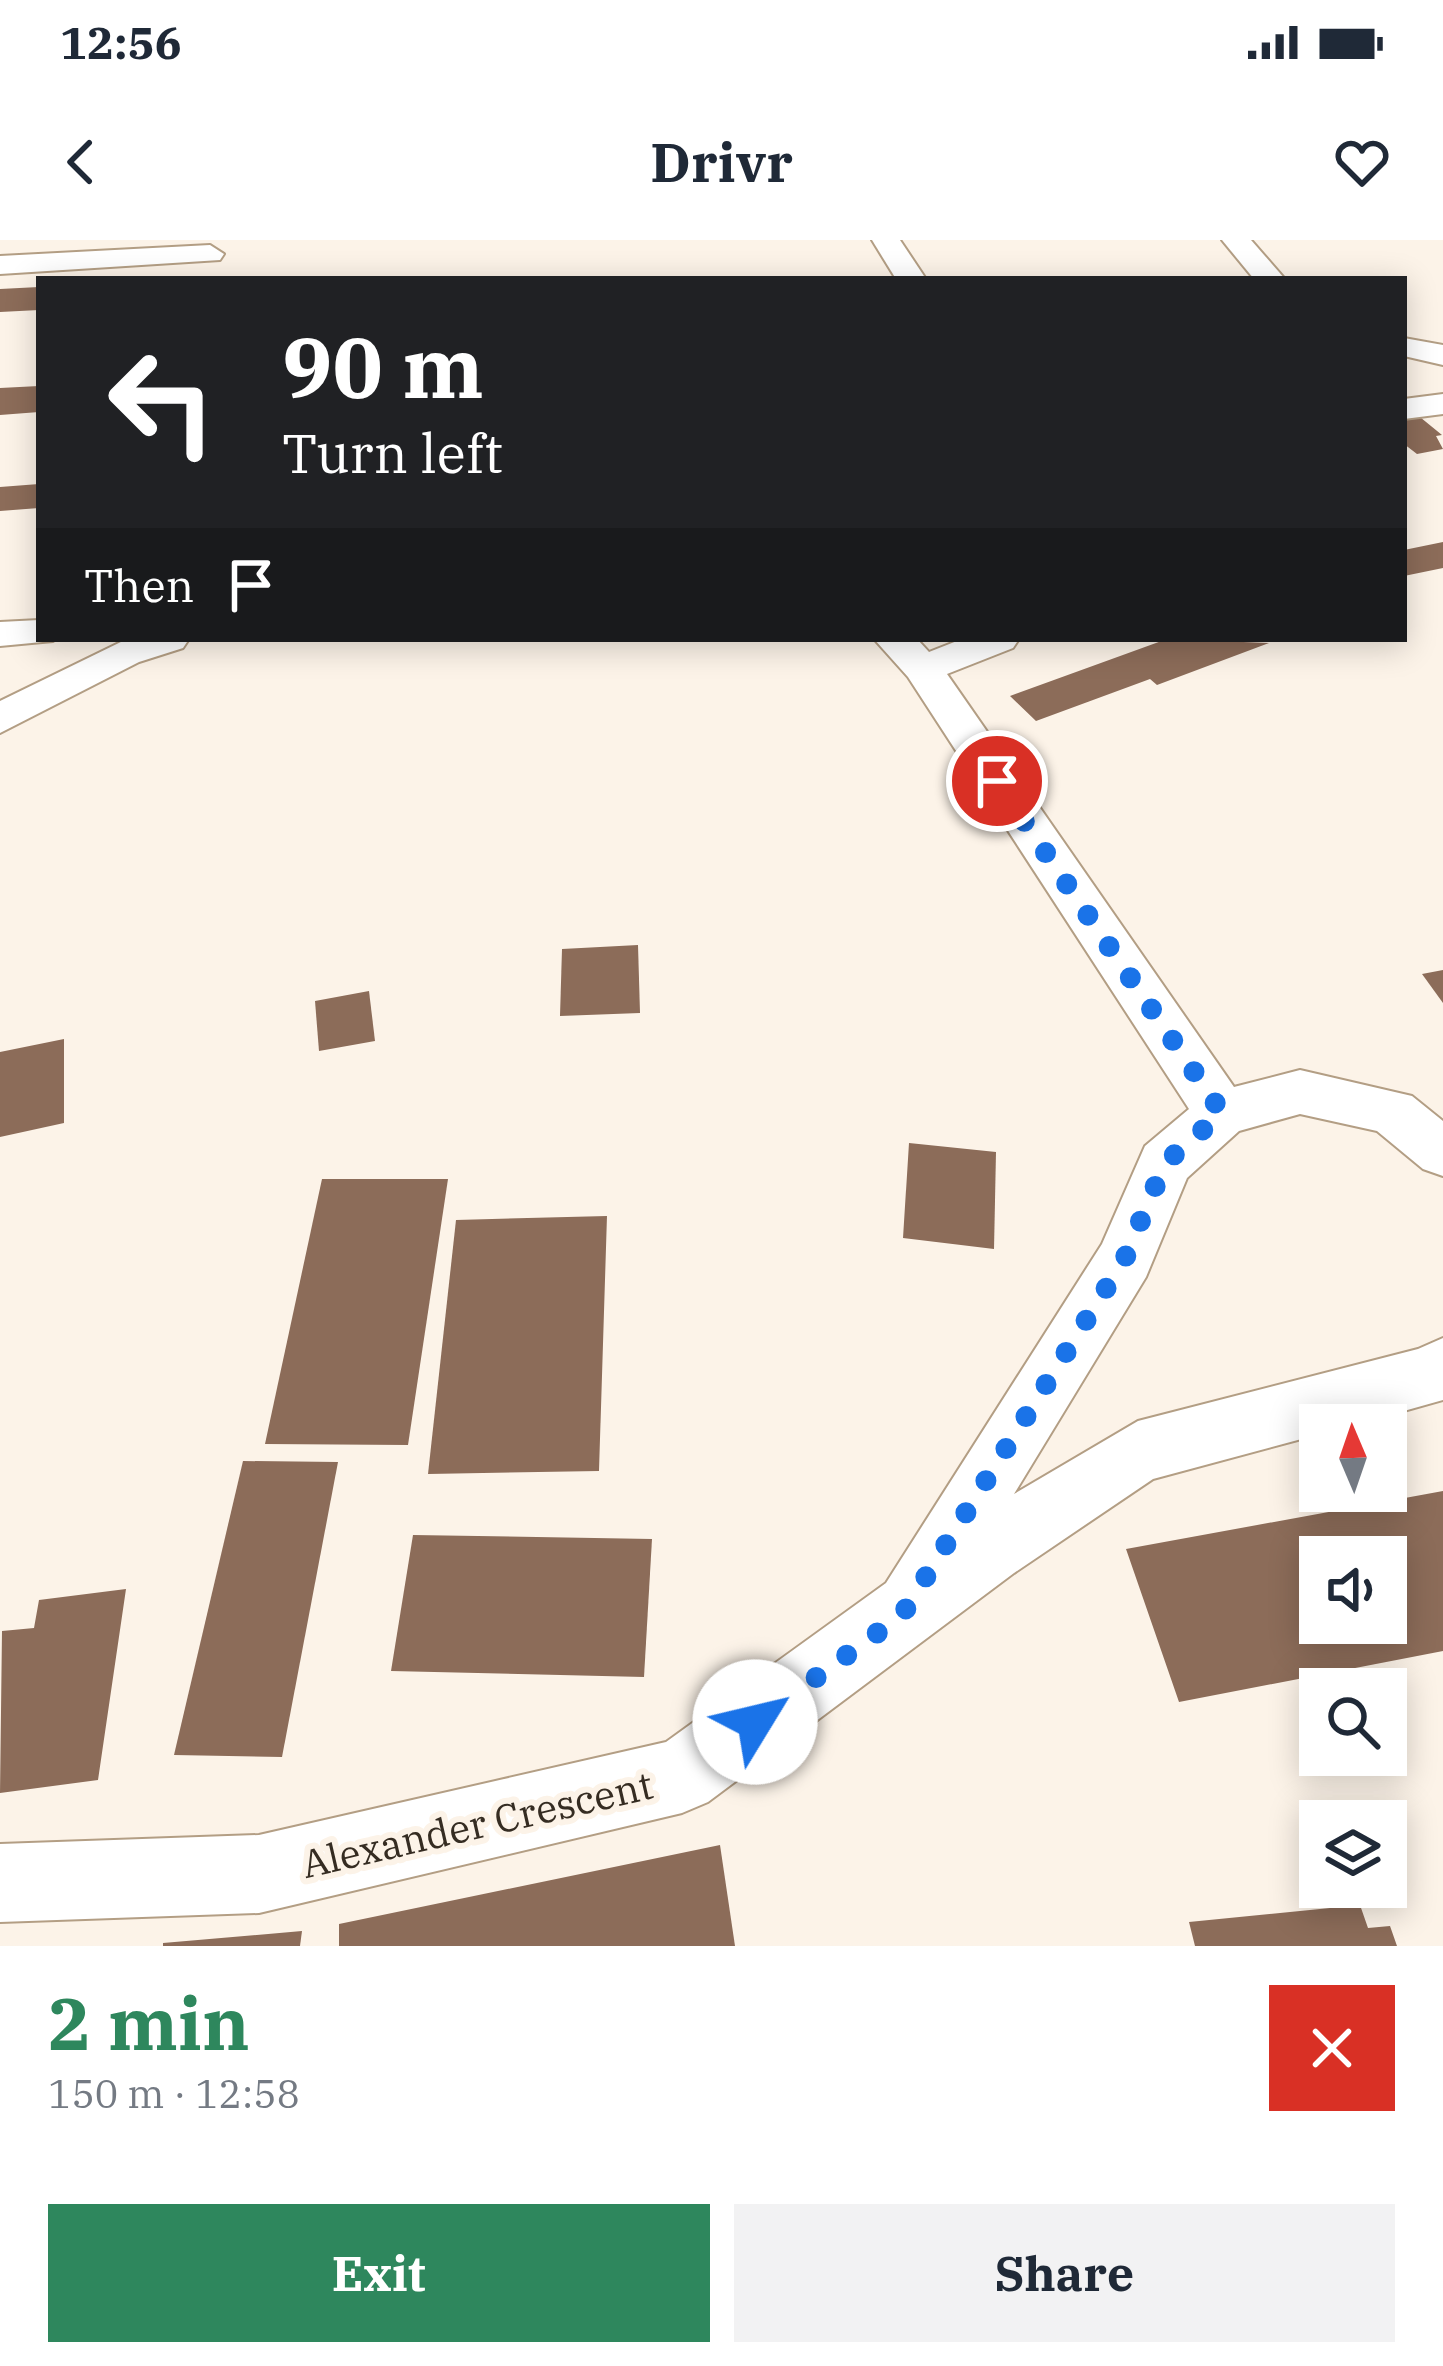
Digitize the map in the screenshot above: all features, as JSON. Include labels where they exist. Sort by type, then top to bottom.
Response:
[{"type":"lane","points":[[886,240],[909,276]]},
{"type":"lane","points":[[1236,240],[1267,276]]},
{"type":"lane","points":[[0,265],[211,254]]},
{"type":"lane","points":[[1407,336],[1443,330]]},
{"type":"lane","points":[[1407,348],[1443,355]]},
{"type":"lane","points":[[1407,409],[1443,404]]},
{"type":"lane","points":[[0,634],[36,632]]},
{"type":"lane","points":[[0,719],[124,653],[159,642]]},
{"type":"lane","points":[[981,642],[908,654],[1222,1113]]},
{"type":"lane","name":"Alexander Crescent","points":[[902,1615],[1125,1258],[1165,1163],[1222,1113],[1300,1092],[1393,1112],[1443,1153]]},
{"type":"lane","name":"Alexander Crescent","points":[[0,1883],[259,1874],[682,1776],[990,1549],[1138,1452],[1435,1374],[1443,1367]]},
{"type":"building","points":[[36,287],[36,310],[0,312],[0,289]]},
{"type":"building","points":[[36,386],[36,412],[0,415],[0,388]]},
{"type":"building","points":[[1415,413],[1442,435],[1436,436],[1443,449],[1417,454],[1407,446],[1407,414]]},
{"type":"building","points":[[36,484],[36,508],[0,511],[0,487]]},
{"type":"building","points":[[1443,542],[1443,568],[1407,575],[1407,549]]},
{"type":"building","points":[[1159,642],[1269,643],[1157,685],[1150,679],[1036,721],[1010,696]]},
{"type":"building","points":[[638,945],[640,1013],[560,1016],[562,949]]},
{"type":"building","points":[[1443,970],[1443,1003],[1422,974]]},
{"type":"building","points":[[369,991],[375,1041],[319,1051],[315,1001]]},
{"type":"building","points":[[64,1039],[64,1123],[0,1137],[0,1052]]},
{"type":"building","points":[[909,1143],[996,1152],[994,1249],[903,1238]]},
{"type":"building","points":[[322,1179],[448,1179],[408,1445],[265,1444]]},
{"type":"building","points":[[607,1216],[599,1471],[428,1474],[456,1220]]},
{"type":"building","points":[[243,1461],[338,1462],[282,1757],[174,1755]]},
{"type":"building","points":[[1443,1491],[1443,1651],[1355,1668],[1299,1668],[1299,1679],[1179,1702],[1126,1549],[1328,1512],[1407,1512],[1407,1498]]},
{"type":"building","points":[[413,1535],[652,1539],[644,1677],[391,1671]]},
{"type":"building","points":[[126,1589],[98,1780],[0,1793],[2,1631],[34,1628],[39,1600]]},
{"type":"building","points":[[720,1845],[735,1946],[339,1946],[339,1924]]},
{"type":"building","points":[[1361,1908],[1368,1928],[1390,1926],[1397,1946],[1195,1946],[1189,1922]]},
{"type":"building","points":[[302,1931],[300,1946],[163,1946],[163,1943]]},
{"type":"route","points":[[755,1722],[902,1615],[1125,1258],[1165,1163],[1222,1113],[1119,968],[997,781]]}]
